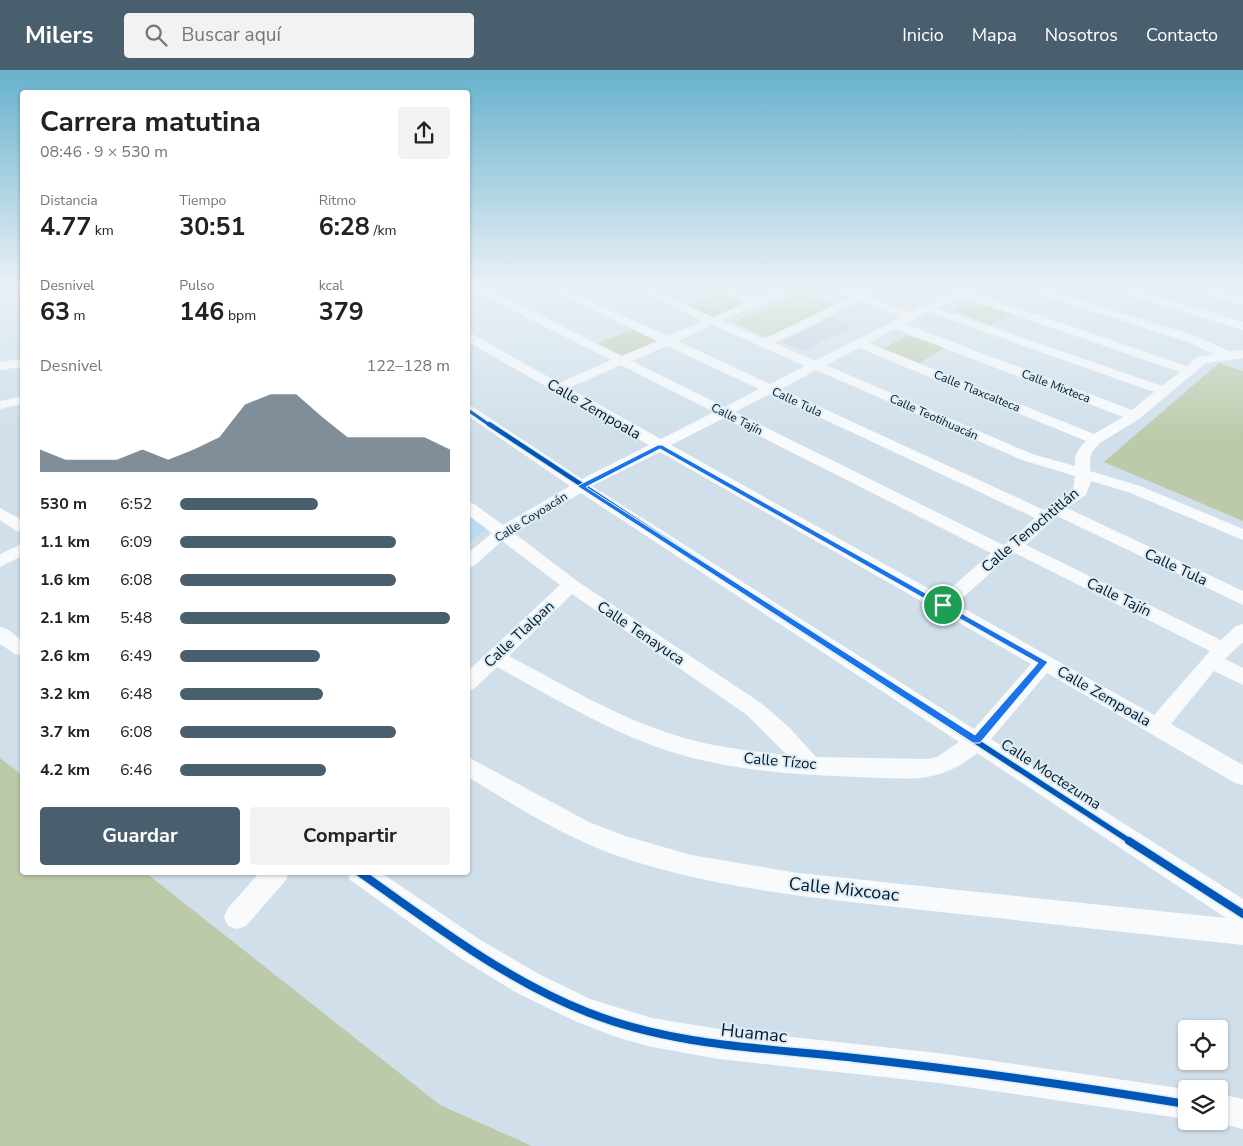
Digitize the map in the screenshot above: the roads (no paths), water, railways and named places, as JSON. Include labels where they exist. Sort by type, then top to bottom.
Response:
[{"type":"street","name":"Calle Tajín","points":[[571,335],[725,412],[1009,549],[1217,655],[1243,677]]},
{"type":"street","name":"Calle Tula","points":[[657,335],[769,389],[1243,599]]},
{"type":"street","points":[[558,388],[678,335]]},
{"type":"street","name":"Calle Teotihuacán","points":[[746,335],[1027,457],[1134,489],[1243,535]]},
{"type":"street","points":[[765,343],[784,335]]},
{"type":"street","name":"Calle Coyoacán","points":[[470,560],[502,533],[581,486],[875,335]]},
{"type":"street","name":"Calle Mixteca","points":[[937,335],[1134,416]]},
{"type":"street","points":[[1005,335],[1164,391]]},
{"type":"street","points":[[1085,335],[1190,371]]},
{"type":"street","points":[[1180,335],[1192,339],[1243,364]]},
{"type":"street","name":"Calle Zempoala","points":[[470,339],[1243,776]]},
{"type":"street","name":"Calle Tlaxcalteca","points":[[858,344],[1095,440]]},
{"type":"street","name":"Calle Tenochtitlán","points":[[943,605],[1051,513],[1080,492],[1083,486],[1082,459],[1085,450],[1095,440],[1134,416],[1202,360],[1243,354]]},
{"type":"street","points":[[0,366],[20,362]]},
{"type":"street","points":[[0,405],[20,400]]},
{"type":"street","name":"Calle Moctezuma","points":[[470,411],[581,486],[1243,914]]},
{"type":"street","name":"Calle Tenayuca","points":[[470,509],[572,585],[754,709],[781,733],[809,764]]},
{"type":"street","points":[[0,513],[20,526]]},
{"type":"street","points":[[0,561],[20,550]]},
{"type":"street","name":"Calle Tlalpan","points":[[470,681],[572,585]]},
{"type":"street","points":[[1157,726],[1217,655],[1243,631]]},
{"type":"street","points":[[0,634],[20,648]]},
{"type":"street","name":"Calle Tízoc","points":[[494,657],[606,715],[678,745],[749,759],[908,769],[929,768],[946,763],[976,740],[1044,662]]},
{"type":"street","name":"Calle Mixcoac","points":[[470,767],[548,813],[584,831],[656,858],[698,868],[790,884],[1243,932]]},
{"type":"street","points":[[236,917],[274,875]]},
{"type":"street","name":"Huamac","points":[[364,875],[517,976],[552,996],[621,1024],[689,1040],[862,1059],[1178,1103]]},
{"type":"street","points":[[1228,1111],[1243,1114]]}]
